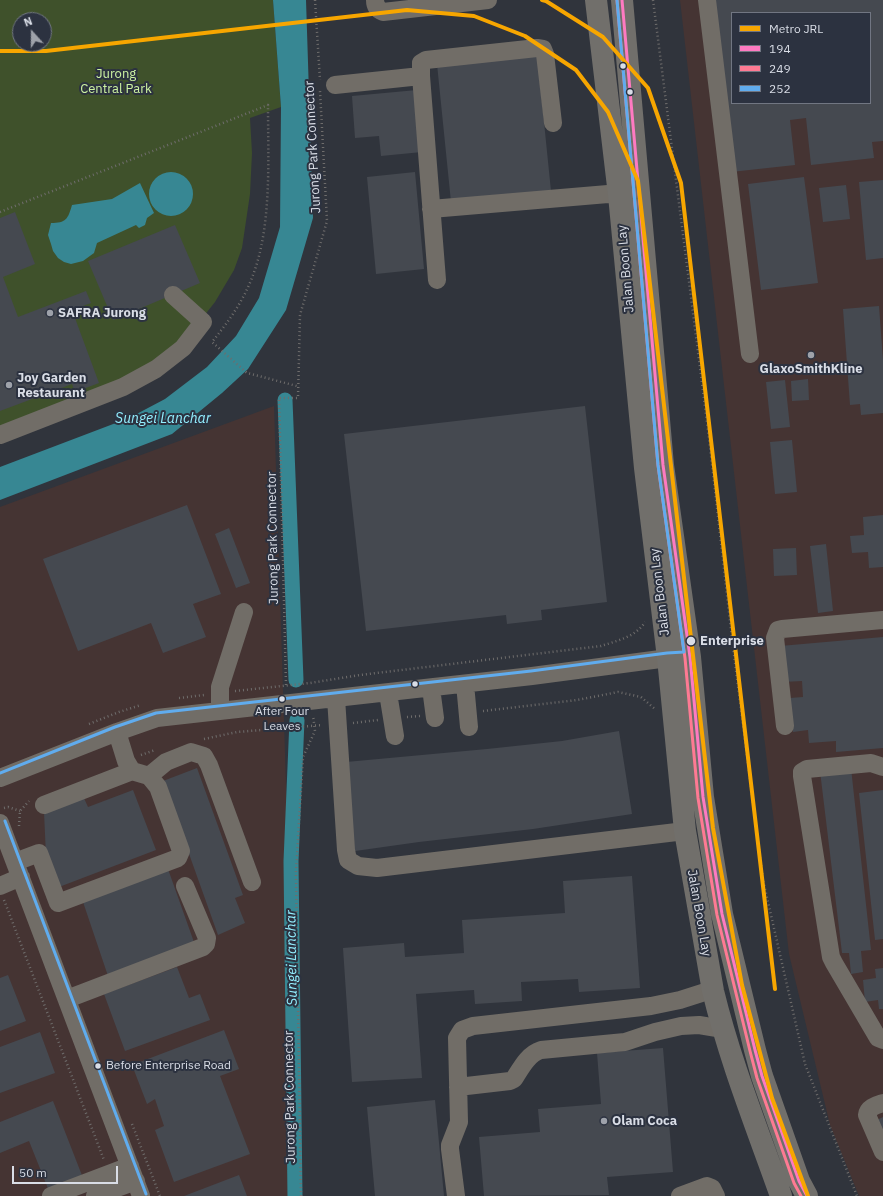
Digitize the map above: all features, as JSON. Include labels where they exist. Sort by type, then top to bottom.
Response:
[{"type":"main road","name":"Jalan Boon Lay","points":[[596,0],[619,195],[645,468],[668,658],[685,831],[712,991],[742,1086],[781,1196]]},
{"type":"main road","name":"Jalan Boon Lay","points":[[622,0],[663,465],[690,657],[703,797],[722,914],[754,1050],[799,1181],[807,1196]]},
{"type":"street","points":[[374,0],[376,7],[383,12],[488,0]]},
{"type":"street","points":[[706,0],[750,354]]},
{"type":"street","points":[[437,280],[421,63],[426,60],[541,48],[545,54],[553,122]]},
{"type":"street","points":[[335,85],[421,76]]},
{"type":"street","points":[[431,209],[608,194],[619,195]]},
{"type":"street","points":[[0,435],[122,387],[156,369],[183,348],[203,322],[173,295]]},
{"type":"street","points":[[220,710],[220,686],[244,612]]},
{"type":"street","points":[[785,726],[775,638],[778,630],[883,620]]},
{"type":"street","points":[[0,778],[156,718],[431,688],[668,658],[690,657]]},
{"type":"street","points":[[465,684],[470,727]]},
{"type":"street","points":[[431,688],[435,718]]},
{"type":"street","points":[[388,692],[395,736]]},
{"type":"street","points":[[336,698],[346,850],[348,860],[358,866],[377,868],[685,831]]},
{"type":"street","points":[[1,891],[18,870],[39,853],[58,903],[178,858],[181,851],[158,787],[149,776],[129,766],[117,732]]},
{"type":"street","points":[[149,776],[166,762],[191,752],[204,756],[209,765],[252,882]]},
{"type":"street","points":[[883,767],[871,763],[807,769],[802,772],[802,776],[831,957],[878,1038],[883,1040]]},
{"type":"street","points":[[39,801],[129,766]]},
{"type":"street","points":[[0,823],[136,1181]]},
{"type":"street","points":[[67,999],[206,944],[207,938],[185,886]]},
{"type":"street","points":[[456,1196],[450,1144],[459,1122],[458,1034],[466,1028],[473,1026],[651,1006],[712,991]]},
{"type":"street","points":[[651,1006],[654,1032]]},
{"type":"street","points":[[458,1087],[510,1081],[514,1079],[531,1055],[541,1050],[625,1042],[654,1032],[681,1026],[699,1025],[723,1029]]},
{"type":"street","points":[[883,1103],[870,1108],[867,1112],[883,1152]]},
{"type":"street","points":[[51,1196],[109,1174],[136,1181]]},
{"type":"street","points":[[95,1196],[136,1181]]},
{"type":"street","points":[[680,1196],[707,1186],[712,1188],[716,1196]]},
{"type":"path","name":"Jurong Park Connector","points":[[315,0],[327,221],[300,315],[298,398],[279,398],[286,685],[601,646],[624,639],[643,626],[648,617]]},
{"type":"path","points":[[654,0],[763,880],[805,1064],[857,1196]]},
{"type":"path","points":[[0,212],[268,105],[268,195],[259,254],[254,274],[245,295],[235,313],[212,342],[247,373],[298,386]]},
{"type":"path","name":"Jurong Park Connector","points":[[302,1196],[296,872],[302,757],[315,731],[313,713]]},
{"type":"path","points":[[199,740],[237,732],[303,726]]},
{"type":"path","points":[[129,766],[162,747]]},
{"type":"path","points":[[19,829],[20,811],[28,801],[39,801]]},
{"type":"path","points":[[0,809],[8,807],[20,811]]},
{"type":"path","points":[[1,891],[109,1174]]},
{"type":"path","points":[[132,1122],[160,1196]]},
{"type":"shaded area","points":[[680,0],[883,0],[883,1196],[859,1196],[830,1125],[789,954]]},
{"type":"shaded area","points":[[274,406],[299,1196],[0,1196],[0,507]]},
{"type":"green space","name":"Jurong Central Park","points":[[0,0],[273,0],[281,107],[250,118],[252,153],[250,194],[242,248],[234,270],[215,302],[181,345],[153,367],[0,431]]},
{"type":"water","name":"Sungei Lanchar","points":[[273,0],[306,0],[313,218],[286,310],[248,369],[222,393],[172,434],[0,500],[0,467],[129,418],[165,399],[207,367],[236,336],[259,298],[280,227],[281,107]]},
{"type":"water","points":[[171,172],[183,176],[189,182],[193,194],[189,206],[183,212],[171,216],[159,212],[153,206],[149,194],[153,182],[159,176]]},
{"type":"water","points":[[140,183],[154,213],[147,218],[145,225],[139,228],[136,225],[97,243],[94,253],[83,261],[71,264],[58,258],[53,251],[48,235],[51,223],[60,222],[66,219],[72,205],[112,199]]},
{"type":"building","points":[[712,0],[883,0],[883,141],[872,142],[874,158],[811,165],[806,118],[790,120],[795,165],[731,172]]},
{"type":"building","points":[[537,53],[551,191],[451,202],[437,64]]},
{"type":"building","points":[[417,90],[422,152],[381,156],[379,136],[355,138],[352,96]]},
{"type":"building","points":[[415,172],[424,269],[376,274],[367,177]]},
{"type":"building","points":[[804,177],[818,283],[761,290],[748,184]]},
{"type":"building","points":[[883,180],[883,258],[866,260],[859,182]]},
{"type":"building","points":[[846,185],[850,219],[823,222],[819,188]]},
{"type":"building","name":"SAFRA Jurong","points":[[15,212],[35,264],[3,277],[18,317],[86,291],[91,303],[72,310],[99,383],[75,392],[72,384],[0,411],[0,218]]},
{"type":"building","points":[[175,225],[200,283],[113,320],[88,261]]},
{"type":"building","points":[[879,306],[883,360],[883,413],[861,415],[860,404],[850,405],[843,309]]},
{"type":"building","points":[[808,379],[809,400],[792,401],[791,381]]},
{"type":"building","points":[[785,380],[790,427],[771,429],[766,382]]},
{"type":"building","points":[[585,406],[607,602],[541,610],[542,620],[507,624],[506,615],[366,631],[344,434]]},
{"type":"building","points":[[792,440],[797,492],[775,494],[770,442]]},
{"type":"building","points":[[187,505],[221,594],[193,604],[206,637],[163,653],[151,623],[78,651],[43,559]]},
{"type":"building","points":[[883,515],[883,567],[869,568],[868,552],[852,553],[850,536],[864,535],[863,517]]},
{"type":"building","points":[[229,528],[250,583],[236,588],[215,534]]},
{"type":"building","points":[[826,544],[833,611],[818,613],[810,546]]},
{"type":"building","points":[[796,548],[797,575],[774,576],[773,549]]},
{"type":"building","points":[[883,637],[883,748],[836,752],[836,741],[809,743],[808,730],[793,732],[790,698],[803,697],[802,681],[783,682],[780,646]]},
{"type":"building","points":[[619,731],[632,814],[533,829],[348,852],[346,762],[562,741]]},
{"type":"building","points":[[197,768],[243,895],[235,898],[245,923],[218,935],[163,781]]},
{"type":"building","points":[[851,768],[871,950],[861,951],[863,972],[851,974],[849,953],[842,953],[820,771]]},
{"type":"building","points":[[133,790],[156,850],[59,887],[46,856],[44,812],[83,796],[88,807]]},
{"type":"building","points":[[883,790],[883,939],[875,940],[859,793]]},
{"type":"building","points":[[168,869],[195,945],[108,976],[82,899]]},
{"type":"building","points":[[632,876],[640,988],[579,992],[578,979],[521,982],[522,1001],[475,1004],[474,990],[416,994],[422,1078],[352,1082],[343,948],[404,943],[405,957],[464,953],[462,920],[565,913],[563,881]]},
{"type":"building","points":[[177,967],[189,998],[200,994],[210,1020],[125,1051],[104,994]]},
{"type":"building","points":[[883,968],[883,1009],[879,1009],[878,1000],[865,1002],[863,980],[876,978],[875,969]]},
{"type":"building","points":[[8,975],[26,1021],[0,1031],[0,978]]},
{"type":"building","points":[[224,1030],[239,1069],[220,1076],[250,1154],[174,1182],[155,1130],[164,1126],[155,1099],[147,1104],[132,1065]]},
{"type":"building","points":[[40,1032],[55,1073],[0,1093],[0,1047]]},
{"type":"building","name":"Olam Coca","points":[[663,1048],[673,1172],[607,1177],[609,1195],[484,1196],[479,1137],[540,1132],[538,1109],[601,1104],[597,1053]]},
{"type":"building","points":[[435,1100],[444,1196],[375,1196],[367,1107]]},
{"type":"building","points":[[53,1101],[83,1178],[49,1191],[29,1141],[0,1153],[0,1122]]},
{"type":"building","points":[[883,1117],[883,1138],[875,1121]]},
{"type":"building","points":[[239,1175],[247,1196],[184,1196]]},
{"type":"waterway","name":"Sungei Lanchar","points":[[285,400],[296,680]]},
{"type":"waterway","name":"Sungei Lanchar","points":[[295,1196],[291,861],[297,720]]},
{"type":"metro line","name":"JRL","points":[[542,0],[546,1],[603,37],[648,88],[681,183],[775,989]]},
{"type":"metro line","name":"JRL","points":[[0,51],[46,51],[407,10],[474,16],[525,36],[576,70],[608,112],[638,181],[713,828],[742,985],[772,1098],[808,1196]]},
{"type":"transit line","name":"249","points":[[617,0],[658,465],[685,658],[698,798],[717,915],[750,1051],[757,1078],[794,1183],[801,1196]]},
{"type":"transit line","name":"252","points":[[0,773],[115,727],[156,713],[531,671],[684,652],[658,465],[617,0]]},
{"type":"transit line","name":"194","points":[[622,0],[663,465],[690,657],[703,797],[722,914],[755,1050],[762,1076],[799,1181],[807,1196]]},
{"type":"transit line","name":"252","points":[[5,821],[146,1194]]},
{"type":"place","name":"SAFRA Jurong","points":[[50,313]]},
{"type":"place","name":"GlaxoSmithKline","points":[[811,355]]},
{"type":"place","name":"Joy Garden Restaurant","points":[[9,385]]},
{"type":"place","name":"Enterprise","points":[[691,641]]},
{"type":"place","name":"After Four Leaves","points":[[282,699]]},
{"type":"place","name":"Before Enterprise Road","points":[[98,1066]]},
{"type":"place","name":"Olam Coca","points":[[604,1121]]}]
